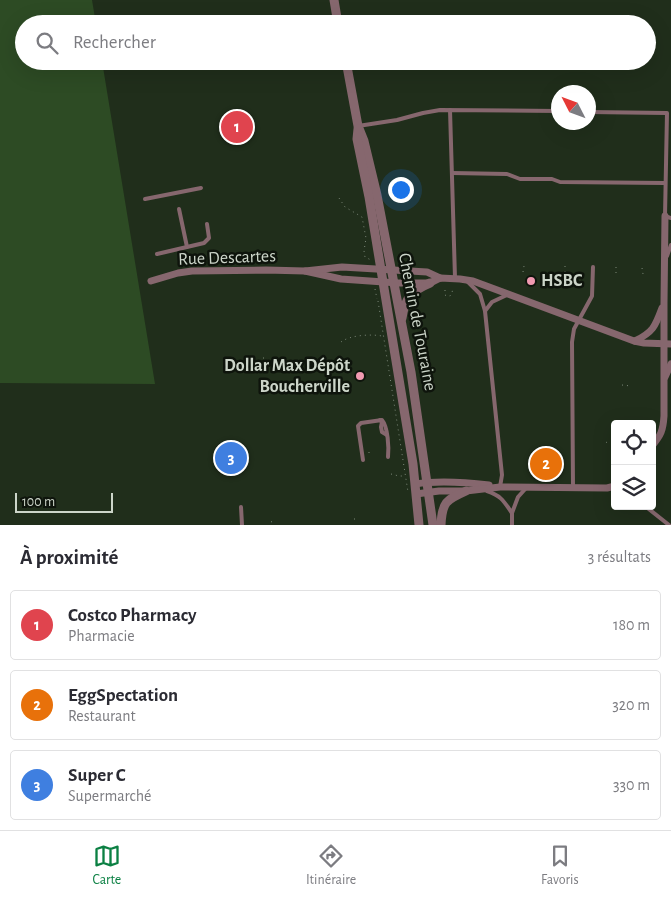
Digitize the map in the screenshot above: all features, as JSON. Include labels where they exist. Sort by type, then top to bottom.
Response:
[{"type":"street","points":[[334,0],[336,15]]},
{"type":"street","name":"Chemin de Touraine","points":[[348,70],[358,126],[364,141],[375,186],[411,372],[432,525]]},
{"type":"street","name":"Chemin de Touraine","points":[[358,126],[357,140],[369,197],[394,343],[420,525]]},
{"type":"street","points":[[656,442],[662,432],[664,416],[664,380],[668,344],[664,303],[668,217]]},
{"type":"street","name":"Rue Descartes","points":[[151,281],[192,271],[305,271],[342,268],[427,272],[440,278]]},
{"type":"street","name":"Rue Descartes","points":[[305,271],[341,279],[393,282],[430,283],[440,278]]},
{"type":"street","points":[[440,278],[473,281],[634,341],[668,344]]},
{"type":"street","points":[[401,323],[404,305],[408,297],[417,289],[430,283]]},
{"type":"street","points":[[634,341],[654,328],[664,303]]},
{"type":"street","points":[[664,380],[671,364]]},
{"type":"street","points":[[415,484],[460,482],[500,487]]},
{"type":"street","points":[[416,494],[500,487],[611,487]]},
{"type":"street","points":[[441,525],[443,506],[448,500],[466,491]]},
{"type":"lane","points":[[358,126],[397,120],[440,110],[551,111]]},
{"type":"lane","points":[[450,110],[455,278]]},
{"type":"lane","points":[[596,112],[667,113],[666,184],[668,217]]},
{"type":"lane","points":[[452,173],[507,174],[520,179],[552,179],[560,182],[666,184]]},
{"type":"lane","points":[[177,200],[178,187]]},
{"type":"lane","points":[[145,200],[201,188]]},
{"type":"lane","points":[[160,190],[161,196]]},
{"type":"lane","points":[[179,209],[187,247]]},
{"type":"lane","points":[[157,254],[206,242],[209,238],[206,224]]},
{"type":"lane","points":[[665,260],[671,245]]},
{"type":"lane","points":[[573,487],[572,342],[574,329],[592,296],[593,267]]},
{"type":"lane","points":[[466,280],[480,294],[485,311],[502,475],[500,487]]},
{"type":"lane","points":[[485,311],[492,302],[509,294]]},
{"type":"lane","points":[[363,460],[358,426],[361,423],[380,420],[385,423],[389,451],[388,457]]},
{"type":"lane","points":[[512,525],[512,513],[518,497],[527,487]]},
{"type":"lane","points":[[482,489],[498,495],[512,513]]},
{"type":"lane","points":[[241,507],[242,525]]},
{"type":"lane","points":[[650,510],[669,525]]},
{"type":"path","points":[[237,132],[240,135]]},
{"type":"path","points":[[339,198],[346,207],[362,217],[366,238],[365,257],[371,260]]},
{"type":"path","points":[[522,272],[524,266]]},
{"type":"path","points":[[565,266],[565,272]]},
{"type":"path","points":[[616,268],[616,274]]},
{"type":"path","points":[[642,268],[643,274]]},
{"type":"path","points":[[445,290],[445,295],[450,296],[453,287]]},
{"type":"path","name":"Chemin de Touraine","points":[[380,300],[378,301],[405,477],[391,474]]},
{"type":"path","points":[[340,342],[344,339],[365,335],[383,336]]},
{"type":"path","points":[[622,385],[631,386]]},
{"type":"green space","points":[[0,0],[92,0],[94,15],[15,15],[15,70],[103,70],[155,384],[0,383]]},
{"type":"place","name":"Costco Pharmacy","points":[[237,127]]},
{"type":"place","name":"HSBC","points":[[531,281]]},
{"type":"place","name":"Dollar Max Dépôt Boucherville","points":[[360,376]]},
{"type":"place","name":"Super C","points":[[231,458]]},
{"type":"place","name":"EggSpectation","points":[[546,464]]}]
